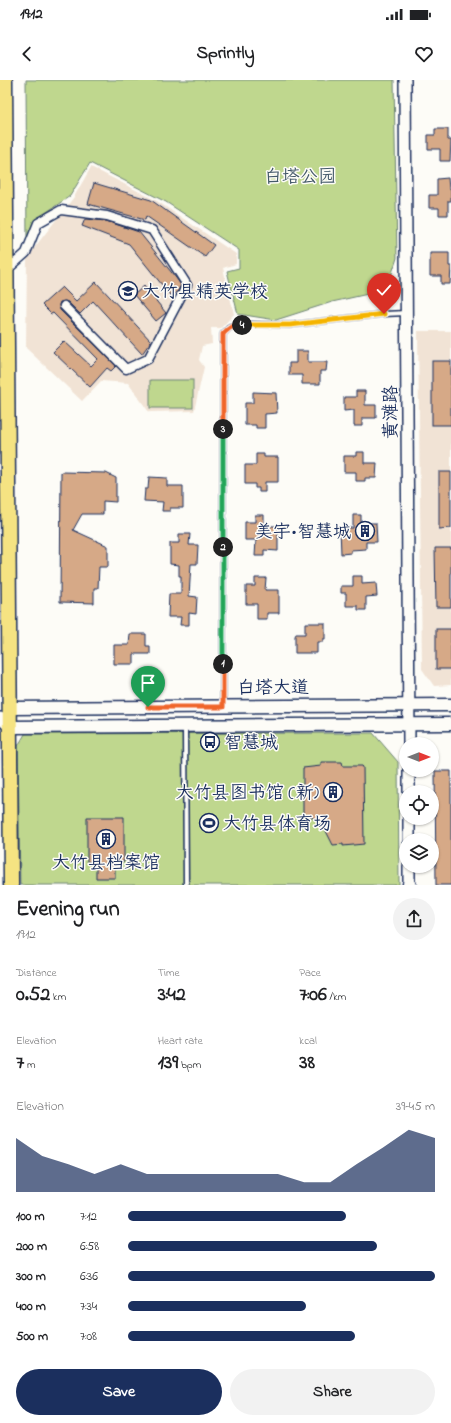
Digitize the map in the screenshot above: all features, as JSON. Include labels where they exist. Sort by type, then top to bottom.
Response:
[{"type":"highway","points":[[5,80],[7,270],[4,718],[11,885]]},
{"type":"main road","name":"白塔大道","points":[[4,718],[223,707],[451,705]]},
{"type":"main road","name":"白塔大道","points":[[4,718],[185,726],[451,724]]},
{"type":"street","name":"黄滩路","points":[[405,80],[409,737]]},
{"type":"street","points":[[7,270],[24,256],[38,223],[61,210],[106,216],[152,230],[187,285],[148,359],[126,369],[64,306]]},
{"type":"street","points":[[409,873],[410,885]]},
{"type":"lane","points":[[223,707],[223,334],[229,328],[237,324],[290,325],[384,314],[406,313]]},
{"type":"lane","points":[[185,726],[186,885]]},
{"type":"shaded area","name":"大竹县精英学校","points":[[91,167],[157,201],[236,254],[236,264],[223,268],[234,314],[221,328],[211,328],[212,344],[202,346],[199,360],[204,367],[194,411],[149,412],[128,383],[101,381],[82,401],[26,348],[27,257],[74,197]]},
{"type":"shaded area","points":[[418,331],[451,331],[451,685],[434,686],[422,669]]},
{"type":"green space","name":"白塔公园","points":[[26,80],[394,80],[397,258],[389,282],[368,294],[332,302],[276,320],[238,314],[227,271],[239,268],[239,250],[166,202],[90,163],[70,196],[38,218],[27,243]]},
{"type":"green space","points":[[150,380],[193,380],[193,408],[150,408]]},
{"type":"green space","name":"大竹县体育场","points":[[373,733],[398,762],[399,885],[20,885],[18,746],[25,734]]},
{"type":"building","points":[[435,129],[448,129],[448,140],[451,140],[450,161],[440,161],[440,149],[428,149],[428,135],[435,135]]},
{"type":"building","points":[[448,178],[449,189],[451,189],[451,201],[448,201],[448,215],[439,215],[439,208],[429,208],[429,195],[437,195],[437,179]]},
{"type":"building","points":[[94,183],[151,200],[214,245],[205,257],[146,216],[145,220],[88,204]]},
{"type":"building","name":"大竹县精英学校","points":[[85,219],[106,221],[139,232],[181,285],[178,291],[171,296],[129,244],[82,226]]},
{"type":"building","points":[[430,253],[449,253],[449,266],[451,266],[450,284],[441,284],[441,276],[430,276]]},
{"type":"building","points":[[96,282],[151,341],[142,354],[93,301],[80,314],[68,302],[60,302],[60,310],[116,366],[111,371],[107,368],[90,387],[53,352],[64,341],[91,366],[98,359],[53,313],[51,314],[42,305],[62,287],[76,301]]},
{"type":"building","name":"大竹县精英学校","points":[[144,286],[166,313],[156,321],[134,295]]},
{"type":"building","points":[[296,351],[308,351],[308,362],[327,362],[326,371],[320,371],[320,384],[302,384],[302,375],[289,375],[289,363],[296,363]]},
{"type":"building","points":[[432,361],[451,361],[451,425],[432,425]]},
{"type":"building","points":[[356,391],[365,391],[365,405],[376,405],[376,418],[362,418],[362,426],[354,426],[354,410],[344,411],[344,397],[356,397]]},
{"type":"building","points":[[253,392],[276,393],[277,413],[265,414],[265,428],[256,428],[256,425],[245,425],[245,403],[253,403]]},
{"type":"building","name":"美宇•智慧城","points":[[356,452],[364,452],[364,463],[377,463],[376,478],[365,478],[365,481],[356,481],[356,472],[344,472],[344,456],[356,456]]},
{"type":"building","name":"美宇•智慧城","points":[[256,454],[264,454],[264,457],[278,457],[278,482],[265,482],[265,492],[259,492],[259,488],[255,488],[255,484],[245,484],[245,465],[256,465]]},
{"type":"building","points":[[61,472],[106,473],[116,478],[116,502],[103,501],[103,514],[82,514],[73,530],[108,546],[108,567],[99,567],[98,588],[94,588],[94,603],[60,602]]},
{"type":"building","points":[[439,472],[451,472],[451,528],[439,529]]},
{"type":"building","points":[[149,477],[167,478],[167,486],[183,486],[183,508],[170,508],[170,511],[162,511],[163,502],[144,501],[145,489],[148,489]]},
{"type":"building","name":"美宇•智慧城","points":[[255,515],[264,515],[264,526],[278,526],[278,551],[264,550],[264,556],[255,556],[256,540],[245,540],[245,522],[255,522]]},
{"type":"building","name":"美宇•智慧城","points":[[353,515],[361,515],[361,523],[376,523],[377,542],[366,542],[366,549],[351,550],[351,553],[341,554],[340,528],[353,528]]},
{"type":"building","points":[[179,534],[190,534],[189,545],[198,545],[197,564],[191,564],[189,596],[197,597],[196,614],[189,613],[189,625],[180,625],[181,617],[168,617],[169,594],[181,594],[181,576],[179,576],[179,565],[170,564],[170,543],[179,543]]},
{"type":"building","points":[[435,548],[451,548],[451,607],[436,607]]},
{"type":"building","name":"美宇•智慧城","points":[[353,576],[362,576],[362,584],[376,583],[377,596],[366,597],[366,610],[358,610],[358,606],[346,606],[346,593],[341,593],[341,586],[353,586]]},
{"type":"building","name":"美宇•智慧城","points":[[255,578],[266,578],[265,590],[279,590],[279,613],[267,613],[267,619],[257,619],[257,604],[246,604],[246,586],[255,586]]},
{"type":"building","points":[[305,623],[325,623],[325,639],[323,639],[323,642],[317,642],[317,653],[295,653],[295,636],[296,634],[305,634]]},
{"type":"building","points":[[436,629],[451,629],[451,669],[436,669]]},
{"type":"building","points":[[130,634],[146,634],[146,646],[150,646],[150,654],[134,654],[134,664],[114,664],[114,645],[129,645]]},
{"type":"building","name":"大竹县图书馆 (新)","points":[[321,762],[342,762],[343,766],[363,767],[364,844],[343,846],[343,844],[333,845],[324,827],[312,817],[303,817],[303,768],[321,766]]},
{"type":"building","points":[[439,771],[451,771],[451,885],[436,885],[436,873],[439,873],[439,833],[436,833],[435,825],[439,825],[439,785],[435,785],[435,777],[439,777]]},
{"type":"building","name":"大竹县档案馆","points":[[87,817],[124,817],[124,862],[115,862],[115,878],[96,878],[96,862],[87,862]]},
{"type":"place","name":"大竹县精英学校","points":[[128,291]]},
{"type":"place","name":"美宇•智慧城","points":[[365,531]]},
{"type":"place","name":"智慧城","points":[[210,742]]},
{"type":"place","name":"大竹县图书馆 (新)","points":[[333,792]]},
{"type":"place","name":"大竹县体育场","points":[[209,823]]},
{"type":"place","name":"大竹县档案馆","points":[[106,839]]},
{"type":"route","points":[[148,707],[223,707],[223,334],[229,328],[237,324],[290,325],[384,314]]}]
